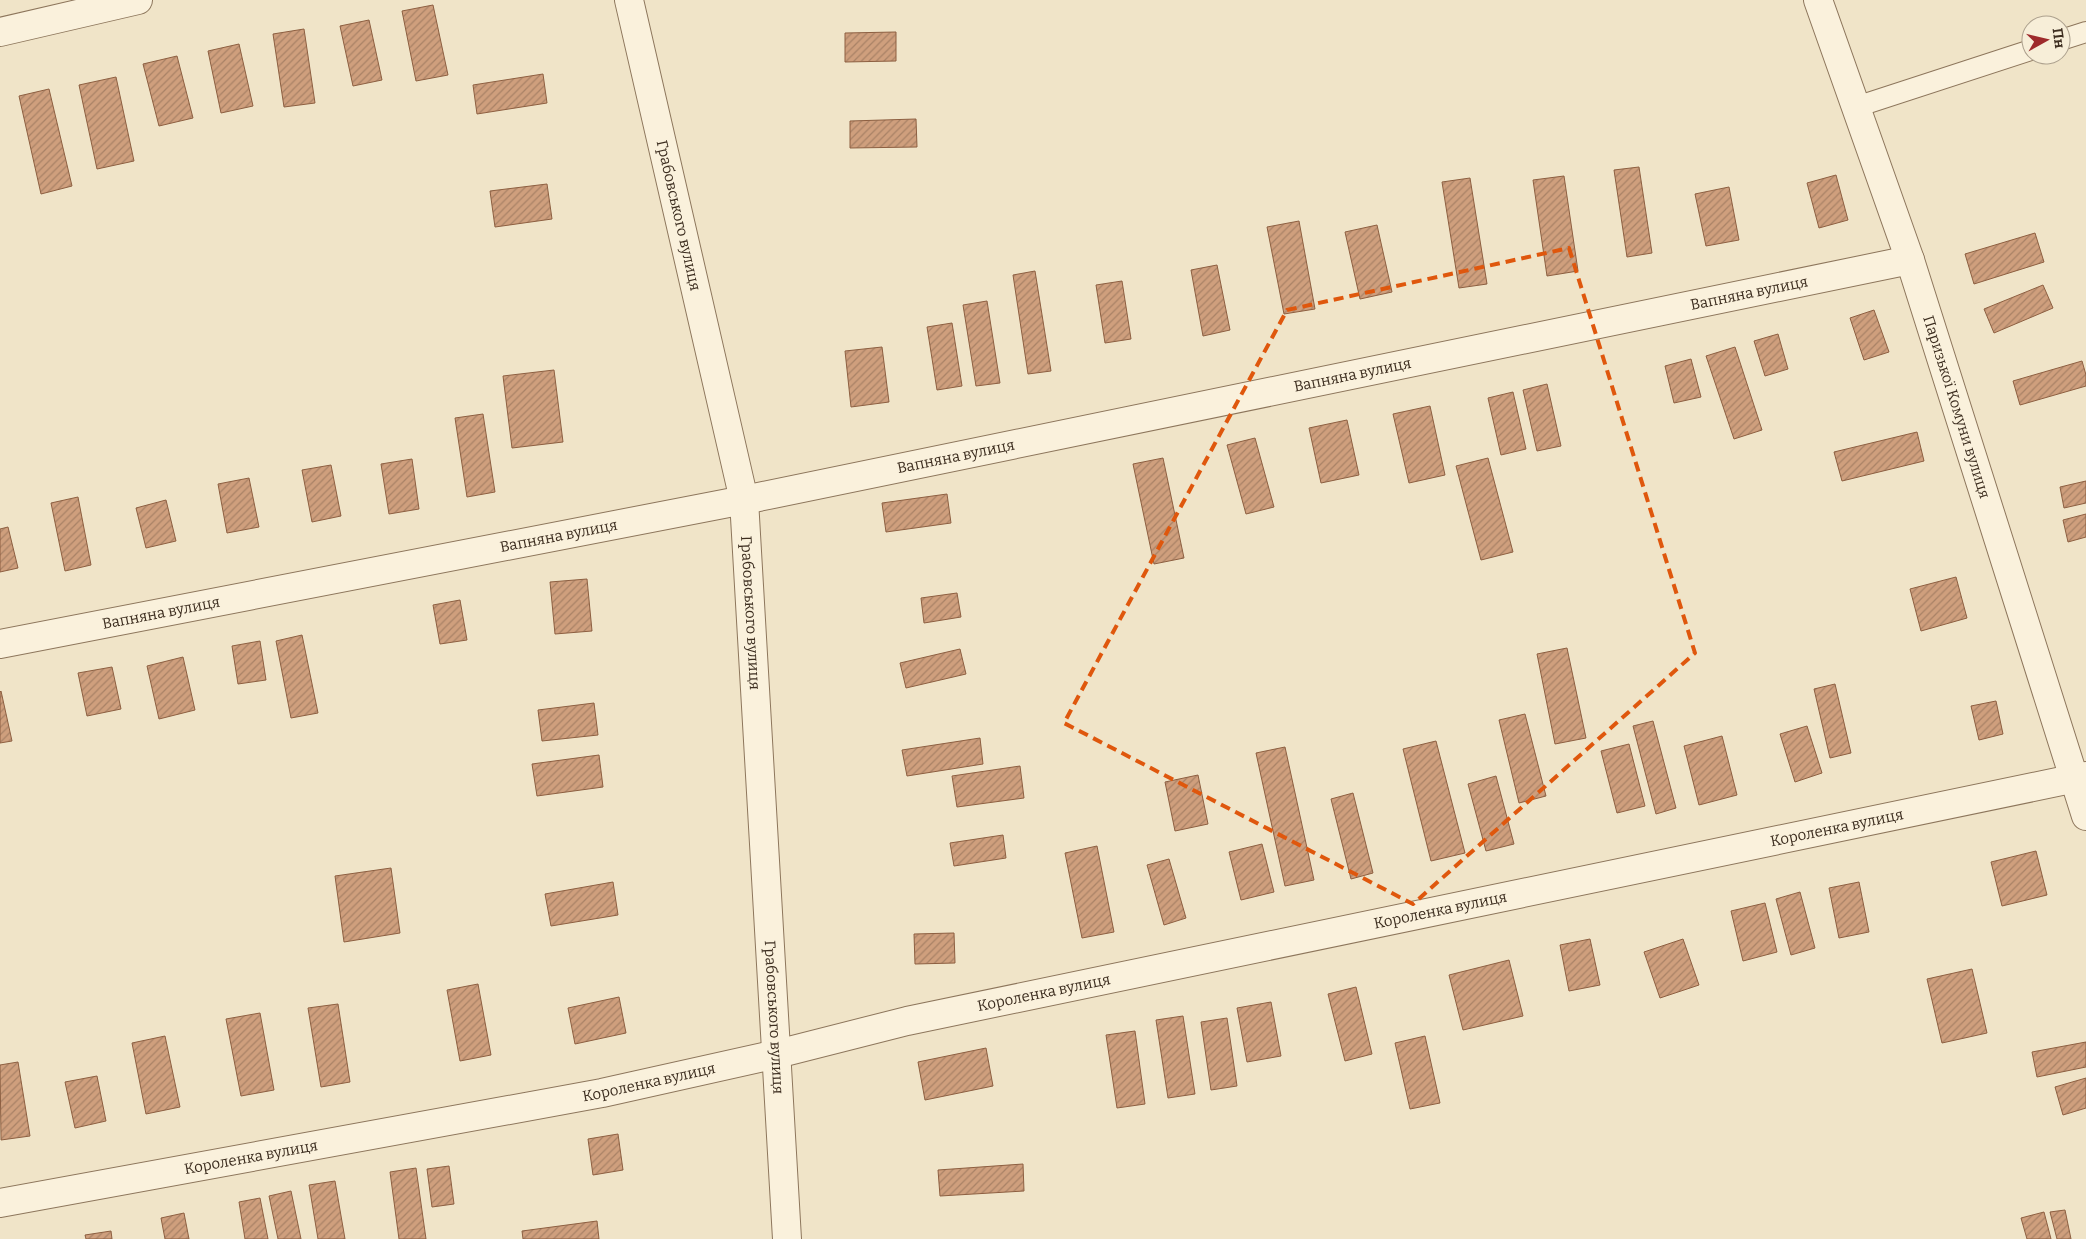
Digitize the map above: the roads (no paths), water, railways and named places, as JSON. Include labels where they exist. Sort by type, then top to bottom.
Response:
[{"type":"street","points":[[0,32],[138,0]]},
{"type":"street","name":"Грабовського вулиця","points":[[629,0],[744,500],[787,1239]]},
{"type":"street","name":"Паризької Комуни вулиця","points":[[1818,0],[1910,260],[2081,777],[2086,816]]},
{"type":"street","name":"Вапняна вулиця","points":[[0,644],[744,500],[1910,260]]},
{"type":"street","name":"Короленка вулиця","points":[[0,1204],[602,1093],[777,1054],[907,1021],[2081,777]]},
{"type":"lane","points":[[2071,37],[2086,32]]},
{"type":"lane","points":[[1856,107],[2021,53]]}]
